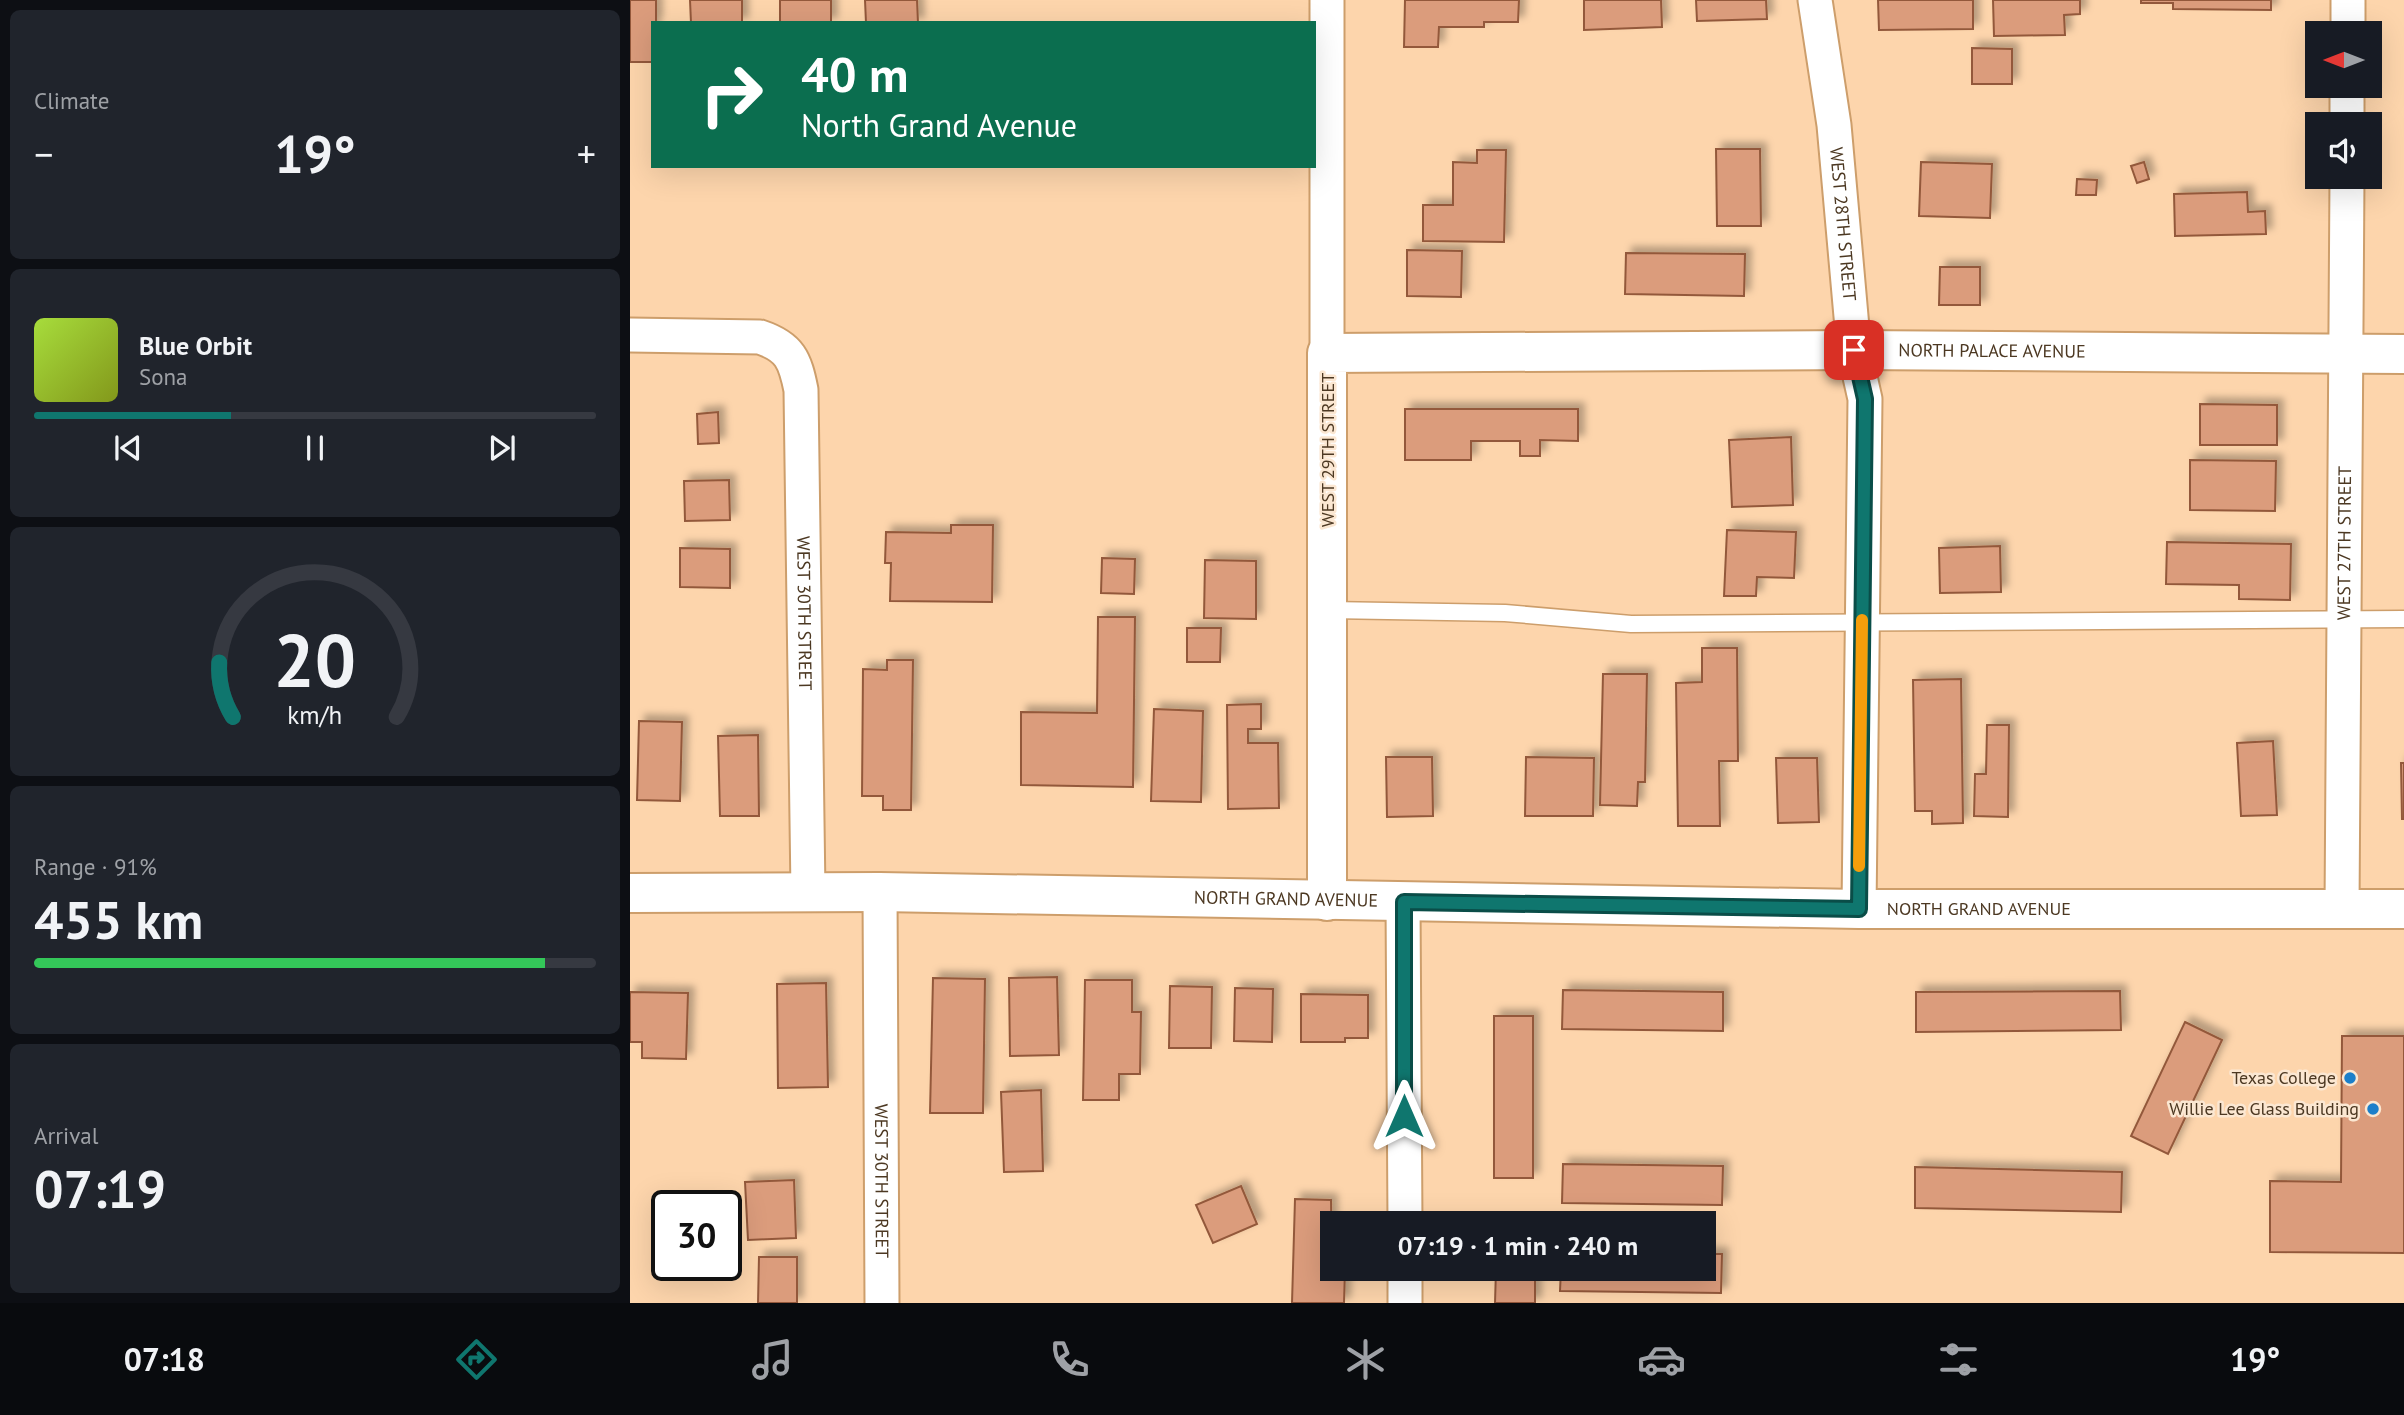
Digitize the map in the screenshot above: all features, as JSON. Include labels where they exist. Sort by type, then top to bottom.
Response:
[{"type":"street","name":"WEST 29TH STREET","points":[[1327,0],[1327,901]]},
{"type":"street","name":"WEST 28TH STREET","points":[[1815,0],[1834,125],[1854,350],[1865,399],[1859,909]]},
{"type":"street","points":[[2348,0],[2348,21]]},
{"type":"street","name":"WEST 27TH STREET","points":[[2343,909],[2347,189]]},
{"type":"street","name":"WEST 30TH STREET","points":[[630,335],[760,337],[778,343],[796,365],[801,390],[808,892]]},
{"type":"street","name":"NORTH PALACE AVENUE","points":[[1327,353],[1854,350],[2404,354]]},
{"type":"street","name":"NORTH GRAND AVENUE","points":[[630,892],[880,892],[1859,909],[2404,909]]},
{"type":"street","name":"WEST 30TH STREET","points":[[880,892],[882,1303]]},
{"type":"street","points":[[1404,902],[1405,1211]]},
{"type":"street","points":[[1405,1281],[1405,1303]]},
{"type":"lane","points":[[1329,610],[1505,613],[1631,624],[2404,619]]},
{"type":"building","points":[[630,0],[656,0],[656,21],[651,21],[651,62],[630,62]]},
{"type":"building","points":[[690,0],[742,0],[742,21],[691,21]]},
{"type":"building","points":[[780,0],[831,0],[831,21],[780,21]]},
{"type":"building","points":[[865,0],[917,0],[918,21],[866,21]]},
{"type":"building","points":[[1405,0],[1519,0],[1518,22],[1484,22],[1484,27],[1439,27],[1438,47],[1404,47]]},
{"type":"building","points":[[1584,0],[1661,0],[1662,27],[1584,30]]},
{"type":"building","points":[[1696,0],[1766,0],[1767,19],[1697,21]]},
{"type":"building","points":[[1878,0],[1973,0],[1973,29],[1879,30]]},
{"type":"building","points":[[1993,0],[2080,0],[2080,14],[2064,15],[2065,35],[1994,36]]},
{"type":"building","points":[[2141,0],[2271,0],[2271,10],[2173,9],[2173,3],[2141,3]]},
{"type":"building","points":[[1972,48],[2012,49],[2012,84],[1972,84]]},
{"type":"building","points":[[1716,149],[1760,149],[1761,226],[1717,226]]},
{"type":"building","points":[[1477,150],[1506,150],[1504,242],[1423,241],[1423,205],[1453,205],[1453,162],[1477,163]]},
{"type":"building","points":[[1921,162],[1992,164],[1990,218],[1919,216]]},
{"type":"building","points":[[2144,162],[2149,179],[2137,183],[2131,166]]},
{"type":"building","points":[[2077,179],[2097,180],[2096,195],[2076,195]]},
{"type":"building","points":[[2247,192],[2248,212],[2265,211],[2266,234],[2175,236],[2174,194]]},
{"type":"building","points":[[1407,250],[1462,251],[1461,297],[1407,296]]},
{"type":"building","points":[[1626,253],[1745,254],[1744,296],[1625,294]]},
{"type":"building","points":[[1940,267],[1980,267],[1980,305],[1939,305]]},
{"type":"building","points":[[2200,404],[2277,405],[2277,445],[2200,445]]},
{"type":"building","points":[[1405,409],[1578,409],[1578,441],[1540,440],[1540,456],[1520,456],[1520,441],[1471,441],[1471,460],[1405,460]]},
{"type":"building","points":[[718,412],[719,443],[698,444],[697,414]]},
{"type":"building","points":[[1791,437],[1793,505],[1732,507],[1729,440]]},
{"type":"building","points":[[2190,460],[2276,461],[2275,511],[2190,510]]},
{"type":"building","points":[[729,480],[730,520],[685,521],[684,481]]},
{"type":"building","points":[[951,525],[993,525],[992,602],[890,601],[891,563],[885,563],[886,532],[951,533]]},
{"type":"building","points":[[1727,530],[1796,532],[1794,578],[1757,577],[1756,596],[1724,596]]},
{"type":"building","points":[[2167,542],[2291,544],[2290,600],[2239,599],[2239,585],[2166,584]]},
{"type":"building","points":[[2000,546],[2001,592],[1940,593],[1939,548]]},
{"type":"building","points":[[680,548],[730,549],[730,588],[680,587]]},
{"type":"building","points":[[1102,558],[1135,559],[1134,594],[1101,593]]},
{"type":"building","points":[[1205,560],[1256,561],[1256,619],[1204,618]]},
{"type":"building","points":[[1098,617],[1135,617],[1133,787],[1021,785],[1021,712],[1097,713]]},
{"type":"building","points":[[1187,628],[1221,628],[1220,662],[1187,662]]},
{"type":"building","points":[[1702,648],[1737,648],[1738,761],[1719,761],[1720,826],[1678,826],[1676,683],[1702,682]]},
{"type":"building","points":[[887,660],[913,660],[911,810],[883,810],[883,796],[862,796],[863,669],[887,670]]},
{"type":"building","points":[[1603,674],[1647,674],[1645,782],[1638,782],[1637,806],[1600,805]]},
{"type":"building","points":[[1961,679],[1963,823],[1932,824],[1932,811],[1915,811],[1913,680]]},
{"type":"building","points":[[1261,704],[1261,729],[1248,729],[1248,743],[1278,743],[1279,808],[1228,809],[1227,705]]},
{"type":"building","points":[[1154,709],[1203,711],[1201,802],[1151,801]]},
{"type":"building","points":[[639,721],[682,722],[680,801],[637,800]]},
{"type":"building","points":[[1987,725],[2009,725],[2008,817],[1974,816],[1975,774],[1986,774]]},
{"type":"building","points":[[758,735],[759,816],[720,816],[718,736]]},
{"type":"building","points":[[2273,741],[2277,815],[2241,816],[2237,743]]},
{"type":"building","points":[[1386,757],[1432,757],[1433,816],[1387,817]]},
{"type":"building","points":[[1526,757],[1594,758],[1593,816],[1525,816]]},
{"type":"building","points":[[1776,758],[1817,758],[1819,822],[1778,823]]},
{"type":"building","points":[[2401,763],[2404,763],[2404,819],[2402,819]]},
{"type":"building","points":[[1057,977],[1059,1055],[1010,1056],[1009,978]]},
{"type":"building","points":[[933,978],[985,979],[983,1113],[930,1113]]},
{"type":"building","points":[[1085,980],[1132,980],[1132,1012],[1141,1012],[1140,1074],[1119,1074],[1119,1100],[1083,1100]]},
{"type":"building","points":[[826,983],[828,1087],[778,1088],[777,984]]},
{"type":"building","points":[[1170,986],[1212,987],[1211,1048],[1169,1048]]},
{"type":"building","points":[[1235,988],[1273,989],[1272,1042],[1234,1041]]},
{"type":"building","points":[[1563,990],[1723,992],[1723,1031],[1562,1029]]},
{"type":"building","points":[[2120,991],[2121,1030],[1916,1032],[1916,992]]},
{"type":"building","points":[[630,992],[688,993],[686,1059],[642,1058],[642,1042],[630,1042]]},
{"type":"building","points":[[1301,994],[1368,995],[1368,1038],[1345,1038],[1345,1042],[1301,1042]]},
{"type":"building","points":[[1494,1016],[1533,1016],[1533,1178],[1494,1178]]},
{"type":"building","points":[[2185,1022],[2222,1040],[2168,1154],[2131,1136]]},
{"type":"building","name":"Willie Lee Glass Building","points":[[2342,1036],[2404,1036],[2404,1253],[2270,1252],[2270,1181],[2341,1182]]},
{"type":"building","points":[[1041,1090],[1043,1171],[1004,1172],[1001,1092]]},
{"type":"building","points":[[1563,1164],[1723,1166],[1722,1205],[1562,1203]]},
{"type":"building","points":[[1915,1167],[2122,1172],[2121,1212],[1915,1208]]},
{"type":"building","points":[[794,1180],[796,1238],[748,1240],[745,1182]]},
{"type":"building","points":[[1241,1186],[1257,1224],[1213,1243],[1196,1205]]},
{"type":"building","points":[[1295,1199],[1331,1200],[1331,1211],[1320,1211],[1320,1281],[1345,1281],[1344,1303],[1292,1303]]},
{"type":"building","points":[[1716,1254],[1722,1254],[1721,1293],[1560,1291],[1560,1281],[1716,1281]]},
{"type":"building","points":[[759,1257],[797,1257],[797,1303],[758,1303]]},
{"type":"building","points":[[1496,1281],[1535,1281],[1535,1303],[1495,1303]]},
{"type":"slow traffic","points":[[1859,866],[1862,620]]},
{"type":"place","name":"Texas College","points":[[2350,1078]]},
{"type":"place","name":"Willie Lee Glass Building","points":[[2373,1109]]},
{"type":"route","points":[[1404,1116],[1404,902],[1859,909],[1865,399],[1854,350]]}]
